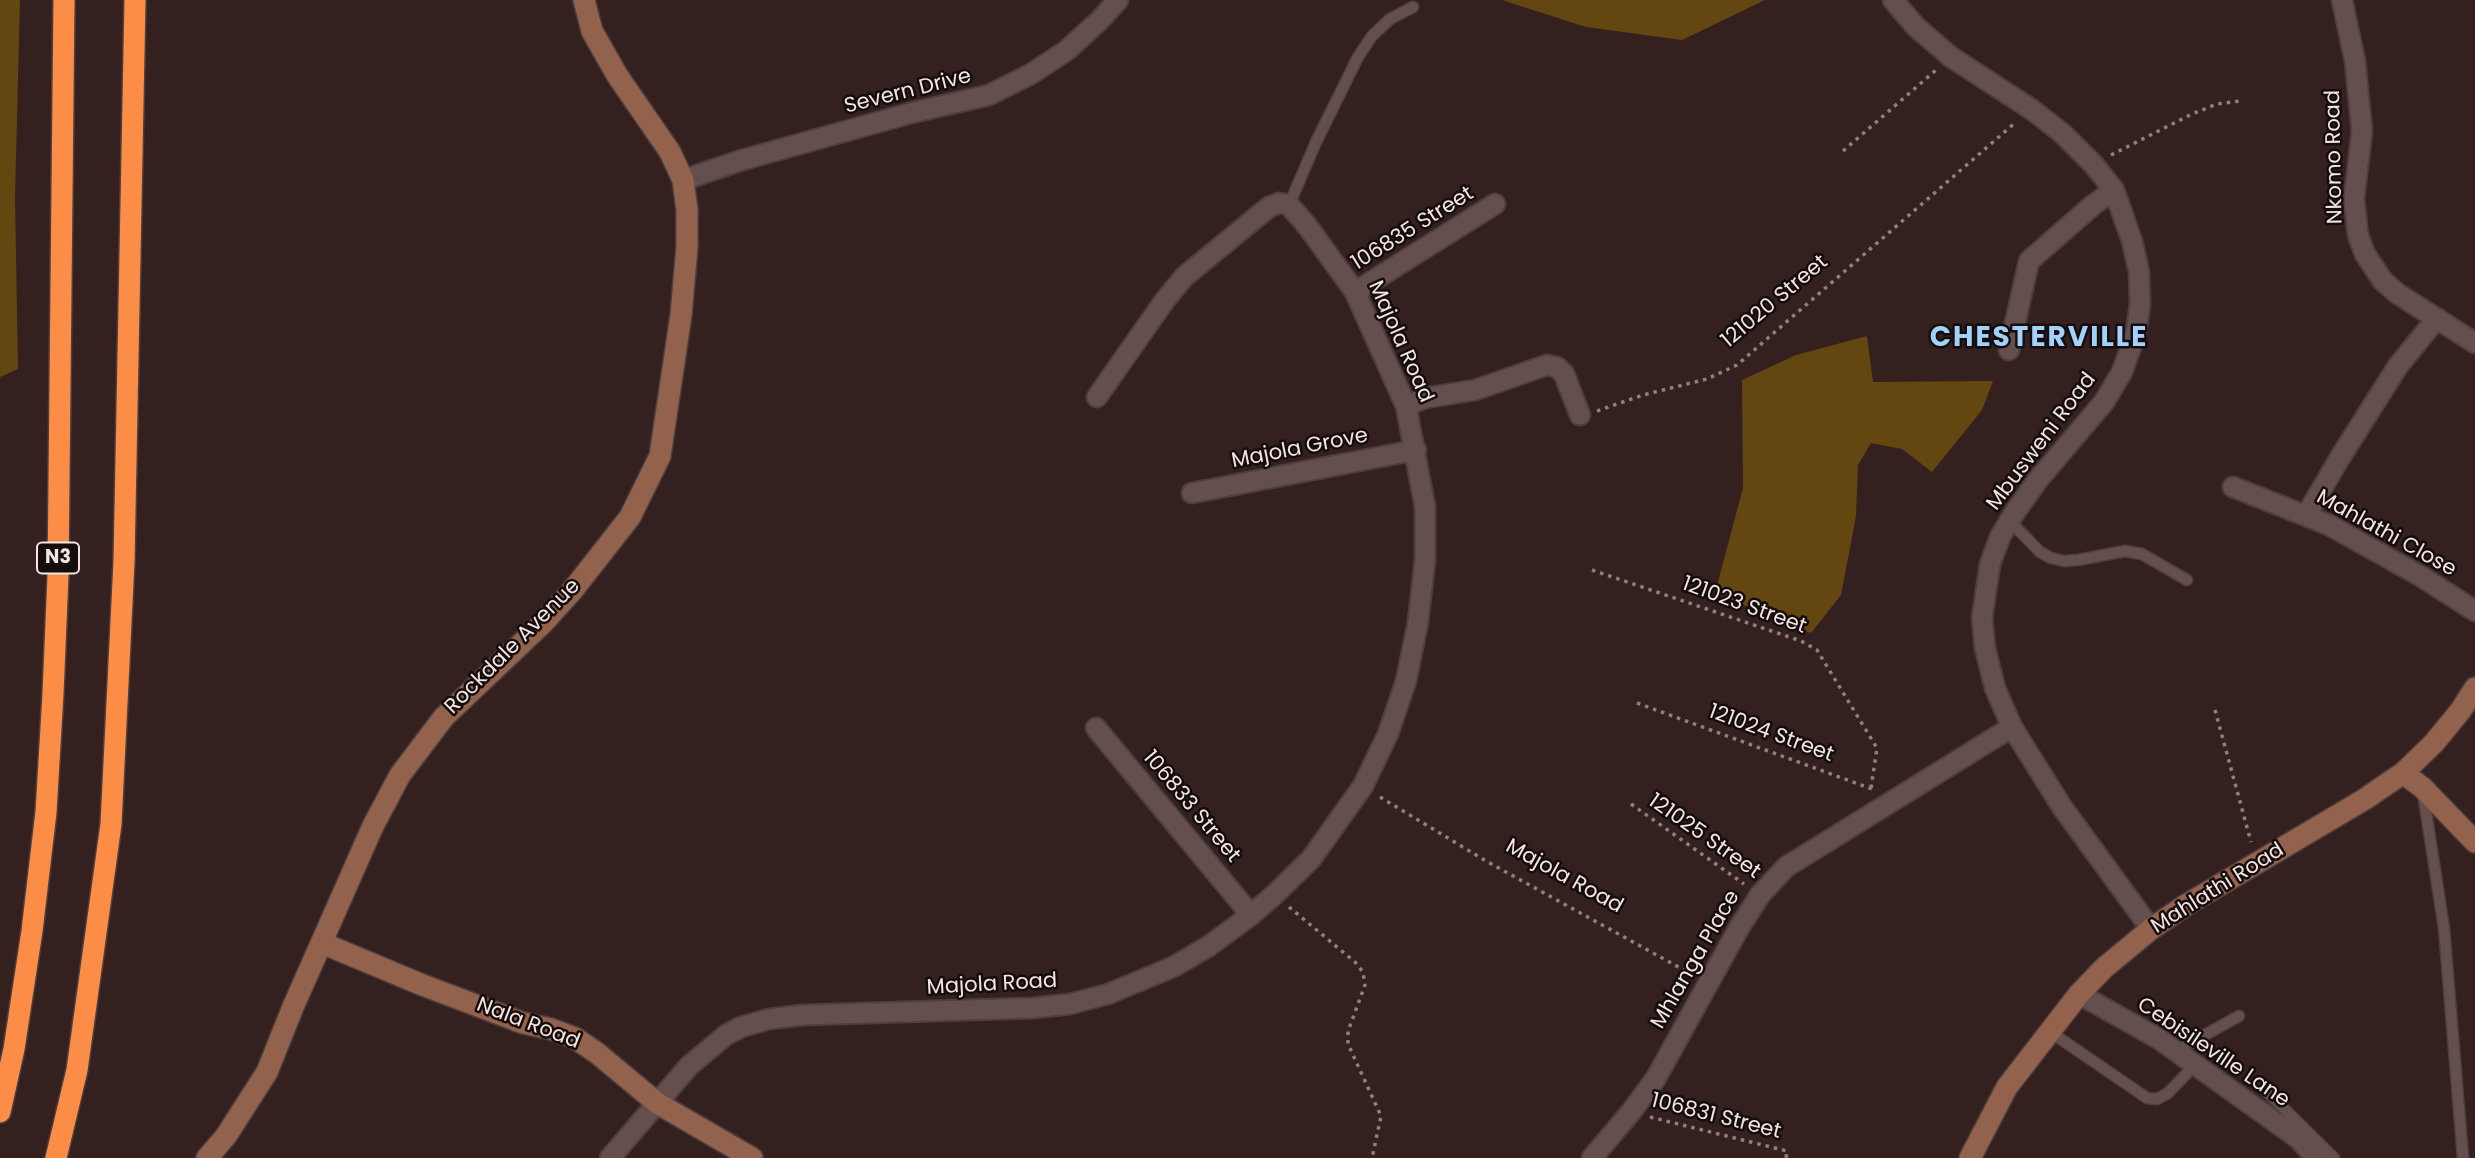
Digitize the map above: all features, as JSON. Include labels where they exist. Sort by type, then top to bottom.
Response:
[{"type":"highway","name":"N3","points":[[0,1112],[14,1049],[32,931],[46,812],[54,694],[58,576],[64,0]]},
{"type":"highway","points":[[56,1158],[77,1070],[111,824],[124,562],[135,0]]},
{"type":"street","name":"Rockdale Avenue","points":[[207,1158],[226,1136],[267,1072],[385,800],[444,717],[544,622],[572,591],[630,517],[660,456],[681,315],[687,247],[687,210],[683,180],[670,152],[617,75],[592,31],[584,0]]},
{"type":"street","name":"Severn Drive","points":[[683,180],[742,160],[989,95],[1031,74],[1066,51],[1118,0]]},
{"type":"street","name":"Mbusweni Road","points":[[1893,0],[1916,27],[1951,57],[2031,109],[2062,133],[2094,164],[2114,190],[2132,241],[2140,303],[2136,333],[2122,372],[2104,402],[2037,481],[2000,537],[1990,564],[1982,618],[1985,648],[1996,688],[2012,727],[2062,807],[2151,929]]},
{"type":"street","name":"Nkomo Road","points":[[2342,0],[2355,61],[2362,131],[2354,199],[2358,235],[2365,254],[2382,281],[2475,343]]},
{"type":"street","points":[[2009,350],[2029,261],[2114,190]]},
{"type":"street","points":[[1097,397],[1185,276],[1261,211],[1279,203],[1289,205]]},
{"type":"street","name":"106835 Street","points":[[1355,292],[1495,204]]},
{"type":"street","name":"Majola Road","points":[[610,1158],[705,1051],[741,1027],[769,1019],[803,1015],[1033,1008],[1070,1004],[1108,994],[1164,971],[1209,946],[1251,915],[1311,859],[1363,786],[1388,734],[1405,681],[1418,622],[1424,560],[1425,507],[1406,407],[1355,292],[1289,205]]},
{"type":"street","points":[[2307,514],[2392,375],[2437,318]]},
{"type":"street","points":[[1406,407],[1425,398],[1475,390],[1547,365],[1564,374],[1580,415]]},
{"type":"street","name":"Majola Grove","points":[[1192,492],[1416,450]]},
{"type":"street","name":"Mahlathi Close","points":[[2233,486],[2270,503],[2307,514],[2475,611]]},
{"type":"street","name":"Mahlathi Road","points":[[1970,1158],[2007,1087],[2079,993],[2104,968],[2151,929],[2186,905],[2403,773],[2434,743],[2475,688]]},
{"type":"street","name":"Mhlanga Place","points":[[1592,1158],[1656,1078],[1739,928],[1760,895],[1786,867],[2012,727]]},
{"type":"street","name":"106833 Street","points":[[1096,728],[1251,915]]},
{"type":"street","points":[[2403,773],[2423,788],[2475,842]]},
{"type":"street","name":"Nala Road","points":[[323,943],[523,1023],[575,1038],[657,1103],[752,1158]]},
{"type":"street","name":"Cebisileville Lane","points":[[2079,993],[2159,1039],[2299,1139],[2316,1158]]},
{"type":"lane","points":[[1289,205],[1316,142],[1371,36],[1390,19],[1413,7]]},
{"type":"lane","points":[[2010,521],[2040,552],[2051,558],[2078,560],[2125,551],[2143,554],[2187,580]]},
{"type":"lane","points":[[2423,788],[2444,928],[2463,1158]]},
{"type":"lane","points":[[2176,1051],[2239,1016]]},
{"type":"lane","points":[[2049,1031],[2147,1098],[2157,1099],[2168,1093],[2196,1065]]},
{"type":"lane","points":[[2264,1089],[2334,1158]]},
{"type":"path","points":[[1843,151],[1951,57]]},
{"type":"path","points":[[2094,164],[2192,114],[2217,104],[2239,101]]},
{"type":"path","name":"121020 Street","points":[[1580,415],[1707,379],[1737,365],[2031,109]]},
{"type":"path","name":"121023 Street","points":[[1592,570],[1801,641],[1817,650],[1877,748],[1871,788]]},
{"type":"path","name":"121024 Street","points":[[1637,703],[1871,788],[1892,801]]},
{"type":"path","points":[[2215,710],[2257,864]]},
{"type":"path","name":"Majola Road","points":[[1363,786],[1486,861],[1709,984]]},
{"type":"path","name":"121025 Street","points":[[1631,804],[1760,895]]},
{"type":"path","points":[[1274,895],[1355,962],[1363,972],[1365,985],[1349,1031],[1348,1044],[1381,1116],[1372,1158]]},
{"type":"path","name":"106831 Street","points":[[1631,1112],[1787,1151],[1786,1158]]},
{"type":"shaded area","points":[[0,0],[20,0],[15,197],[18,369],[0,377]]},
{"type":"shaded area","points":[[1502,0],[1765,0],[1682,40],[1586,27]]},
{"type":"shaded area","points":[[1867,336],[1873,382],[1993,381],[1982,410],[1932,472],[1902,449],[1871,443],[1858,465],[1856,516],[1841,595],[1811,633],[1715,593],[1743,488],[1742,380],[1796,355]]},
{"type":"district","name":"CHESTERVILLE","points":[[2039,339]]}]
